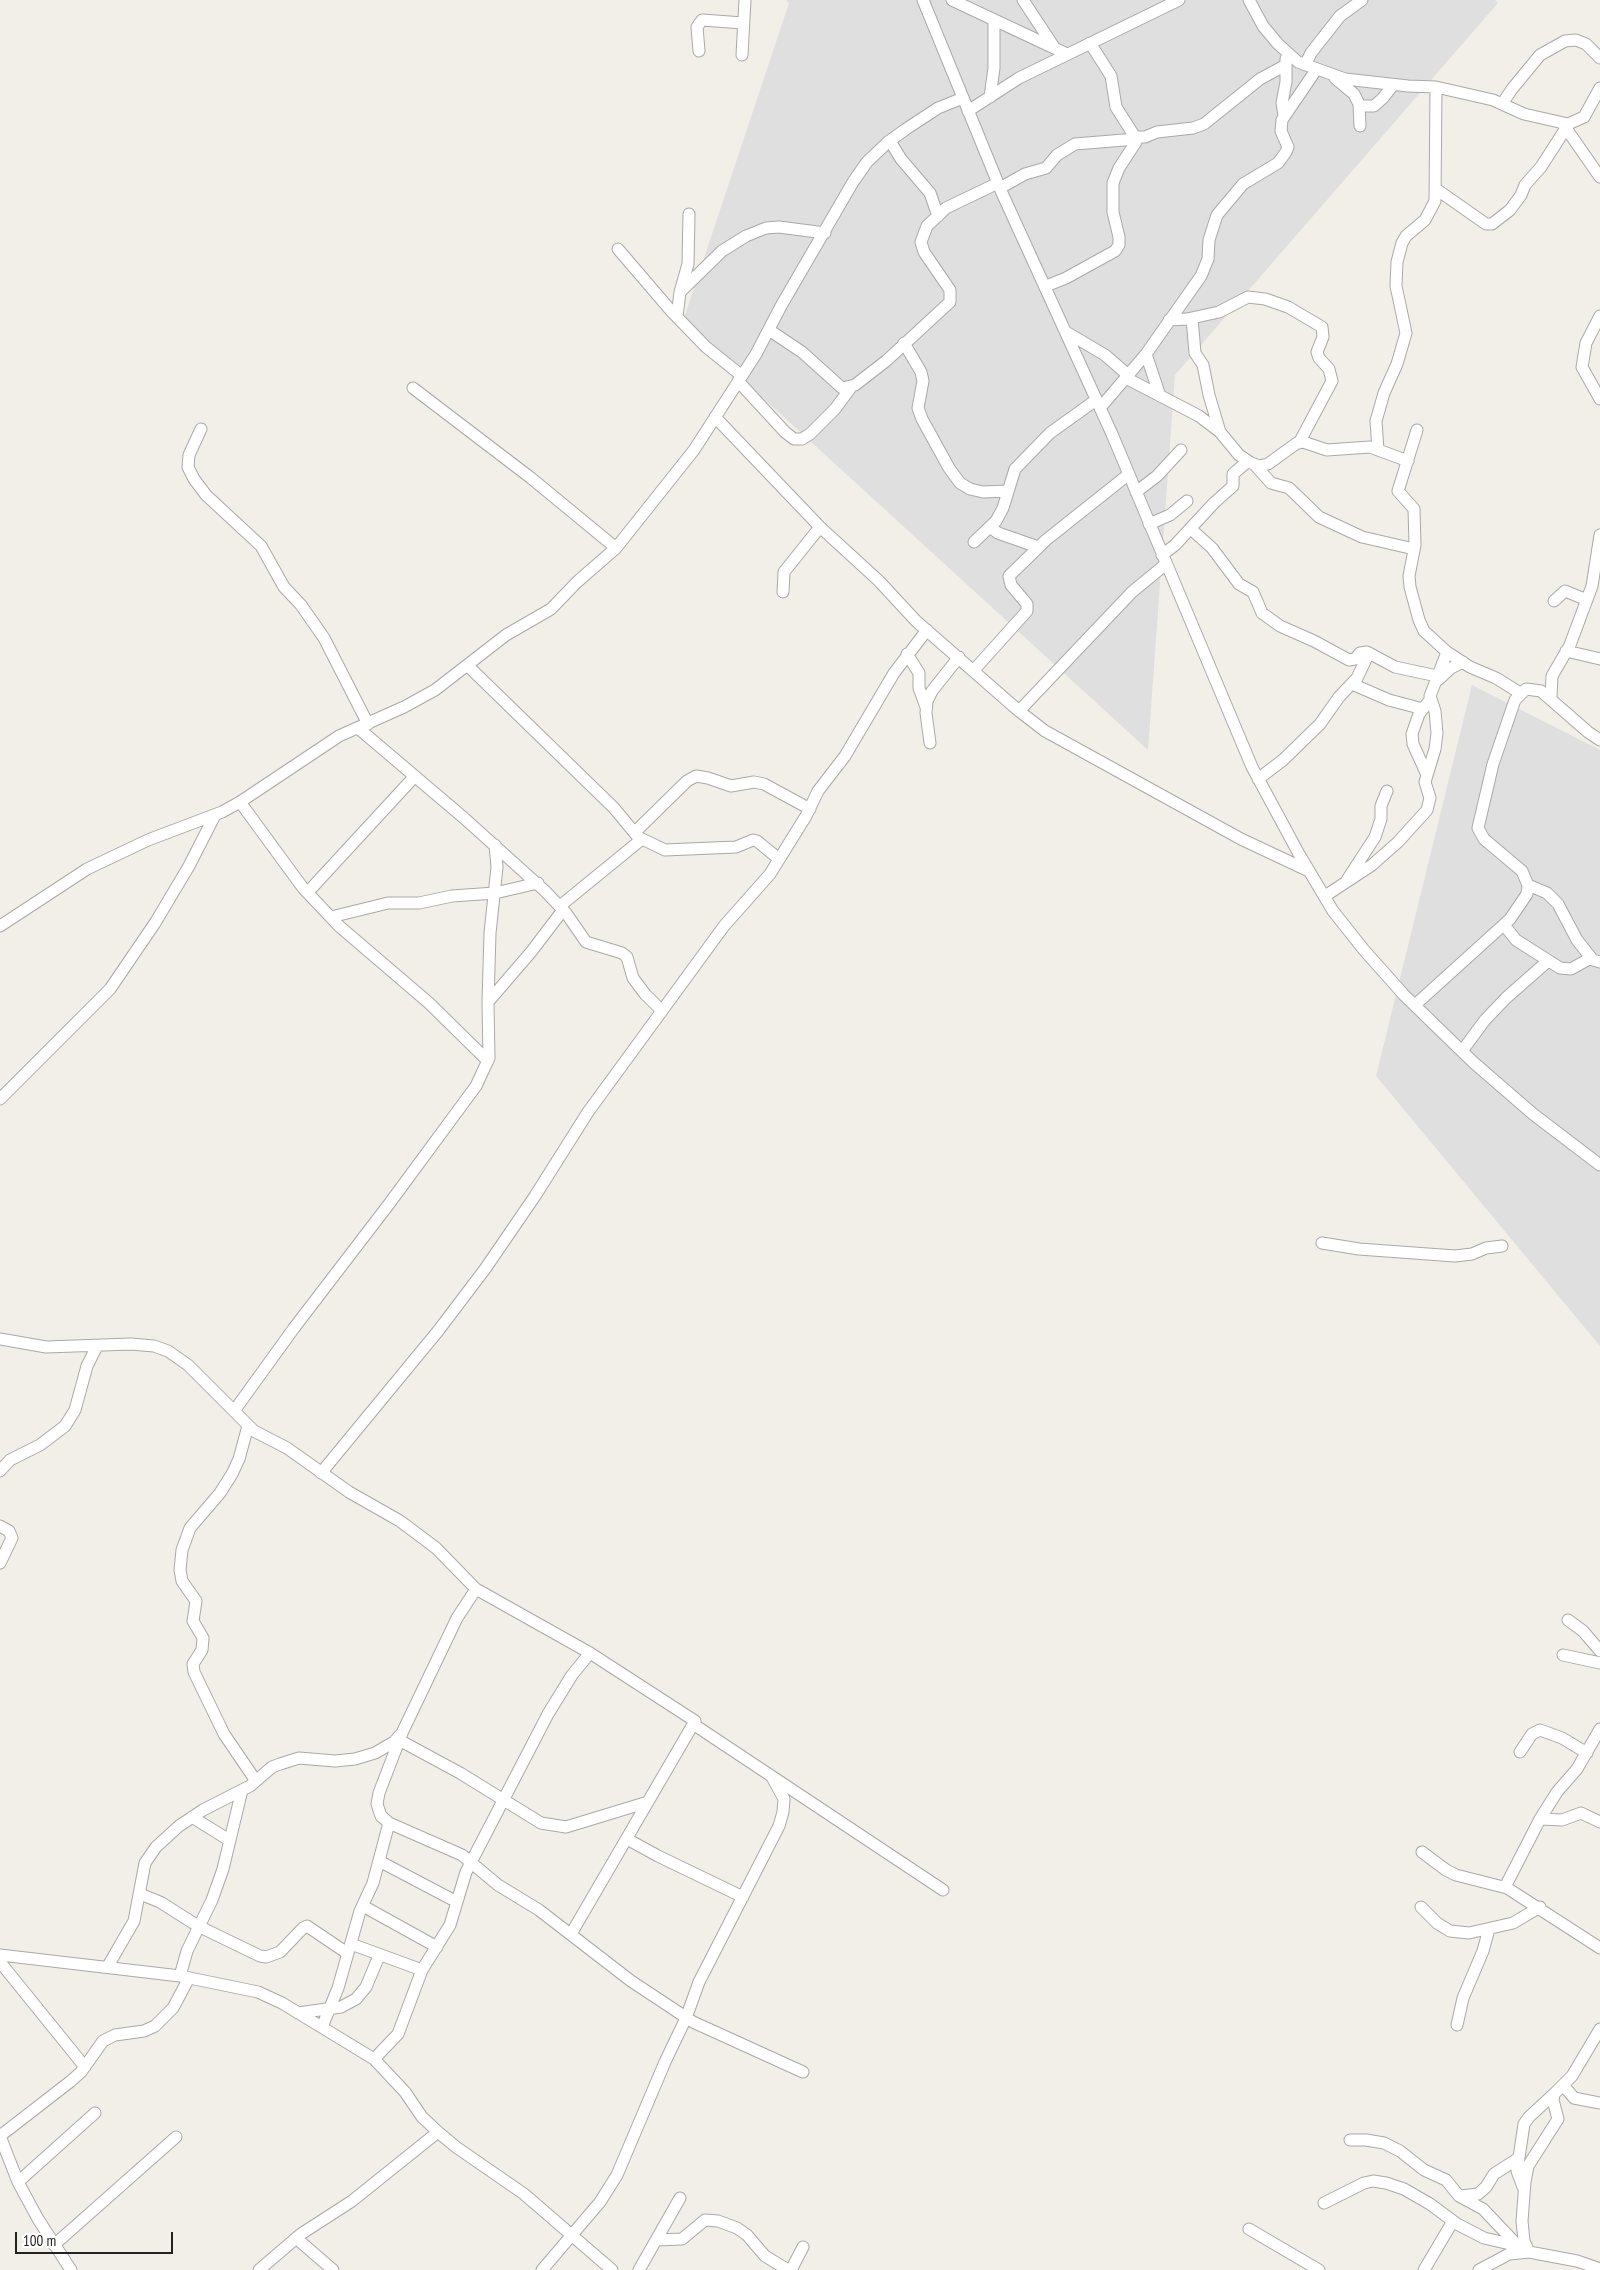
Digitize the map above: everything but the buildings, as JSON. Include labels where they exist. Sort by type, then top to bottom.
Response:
[{"type":"street","points":[[742,55],[745,0]]},
{"type":"street","points":[[923,0],[999,185],[1129,474],[1258,779],[1309,871],[1324,896],[1364,950],[1415,1006],[1533,1114],[1600,1165]]},
{"type":"street","points":[[952,0],[1067,54]]},
{"type":"street","points":[[1022,0],[1055,48]]},
{"type":"street","points":[[968,111],[1019,78],[1179,0]]},
{"type":"street","points":[[1249,0],[1264,26],[1298,62],[1345,79],[1436,87],[1502,104],[1524,114],[1565,126],[1600,177]]},
{"type":"street","points":[[1305,65],[1311,53],[1340,16],[1362,0]]},
{"type":"street","points":[[699,50],[698,27],[702,20],[743,24]]},
{"type":"street","points":[[990,97],[994,68],[994,20]]},
{"type":"street","points":[[1502,104],[1512,88],[1540,55],[1565,41],[1576,40],[1586,44],[1600,58]]},
{"type":"street","points":[[1090,43],[1111,76],[1116,108],[1135,138]]},
{"type":"street","points":[[1284,116],[1282,103],[1286,51]]},
{"type":"street","points":[[768,330],[802,352],[842,388],[852,386],[869,376],[950,302],[951,296],[945,282],[924,252],[921,242],[927,226],[946,208],[1025,174],[1046,168],[1057,155],[1075,144],[1145,137],[1158,132],[1193,128],[1204,124],[1260,79],[1286,65]]},
{"type":"street","points":[[974,542],[990,526],[1003,508],[1015,469],[1050,433],[1098,404],[1127,376],[1146,354],[1201,276],[1208,259],[1209,240],[1217,215],[1242,184],[1278,163],[1286,152],[1288,147],[1281,127],[1284,116],[1316,70]]},
{"type":"street","points":[[1330,75],[1354,94],[1360,106],[1360,126]]},
{"type":"street","points":[[1360,106],[1374,106],[1384,98],[1393,84]]},
{"type":"street","points":[[1378,450],[1376,422],[1384,393],[1398,364],[1406,334],[1396,286],[1402,243],[1406,236],[1431,211],[1436,189],[1436,87]]},
{"type":"street","points":[[1436,189],[1486,224],[1492,224],[1510,210],[1521,195],[1525,185],[1541,167],[1565,126],[1584,117],[1600,88]]},
{"type":"street","points":[[0,926],[87,868],[148,840],[240,802],[339,736],[435,690],[506,635],[551,609],[577,582],[616,548],[688,457],[740,378],[867,162],[890,141],[938,108],[963,98]]},
{"type":"street","points":[[1046,286],[1066,278],[1115,251],[1119,245],[1113,212],[1113,184],[1135,138]]},
{"type":"street","points":[[890,141],[900,159],[930,192],[938,216]]},
{"type":"street","points":[[677,317],[680,292],[688,264],[690,243],[689,214]]},
{"type":"street","points":[[680,292],[722,251],[746,236],[766,228],[779,227],[825,233]]},
{"type":"street","points":[[618,249],[654,293],[740,378],[785,432],[794,439],[802,439],[810,434],[835,409],[852,386]]},
{"type":"street","points":[[1169,320],[1192,318],[1218,312],[1248,296],[1265,299],[1288,307],[1322,327],[1323,337],[1317,352],[1319,358],[1329,369],[1332,380],[1299,443],[1268,464],[1259,466],[1251,463]]},
{"type":"street","points":[[1600,316],[1586,343],[1582,367],[1600,399]]},
{"type":"street","points":[[1192,318],[1195,353],[1203,364],[1209,395],[1220,432]]},
{"type":"street","points":[[1066,332],[1105,355],[1127,376],[1199,416],[1220,432],[1270,483],[1289,488],[1319,517],[1362,537],[1414,549]]},
{"type":"street","points":[[904,343],[921,372],[923,381],[918,408],[949,468],[960,483],[970,488],[983,492],[1007,491]]},
{"type":"street","points":[[1146,354],[1160,396]]},
{"type":"street","points":[[413,388],[532,478],[616,548]]},
{"type":"street","points":[[715,417],[820,527],[879,581],[927,630],[1019,711],[1045,731],[1241,839],[1309,871]]},
{"type":"street","points":[[200,429],[189,455],[188,467],[194,480],[206,495],[261,546],[284,587],[307,612],[324,638],[363,726],[416,776],[538,883],[561,908],[586,942],[622,953],[627,957],[633,978],[645,994],[662,1011]]},
{"type":"street","points":[[1417,430],[1398,491],[1414,509],[1416,525],[1409,576],[1414,606],[1424,631],[1447,652],[1520,693]]},
{"type":"street","points":[[1299,443],[1303,442],[1327,450],[1370,447],[1408,461]]},
{"type":"street","points":[[1136,492],[1157,476],[1182,450]]},
{"type":"street","points":[[1019,711],[1164,560],[1214,503],[1233,486],[1233,474],[1251,463]]},
{"type":"street","points":[[974,670],[1027,610],[1027,604],[1011,584],[1009,578],[1038,547],[1129,474]]},
{"type":"street","points":[[1149,524],[1170,515],[1187,501]]},
{"type":"street","points":[[990,526],[998,533],[1038,547]]},
{"type":"street","points":[[783,592],[784,572],[820,527]]},
{"type":"street","points":[[1191,529],[1212,548],[1239,584],[1253,592],[1258,607],[1269,619],[1348,660],[1355,659],[1360,653],[1370,653],[1394,667],[1435,680]]},
{"type":"street","points":[[1551,697],[1552,676],[1566,651],[1592,586],[1600,535]]},
{"type":"street","points":[[1554,601],[1564,591],[1587,600]]},
{"type":"street","points":[[321,1473],[438,1331],[485,1269],[535,1196],[588,1112],[724,926],[770,874],[810,809],[818,791],[845,756],[907,654],[927,630]]},
{"type":"street","points":[[1566,651],[1600,659]]},
{"type":"street","points":[[1427,776],[1412,744],[1414,725],[1427,705],[1447,652]]},
{"type":"street","points":[[1258,779],[1283,760],[1320,724],[1338,697],[1352,684],[1364,667],[1370,653]]},
{"type":"street","points":[[907,654],[919,673],[919,688],[926,707],[930,743]]},
{"type":"street","points":[[926,707],[932,691],[959,657]]},
{"type":"street","points":[[1435,680],[1463,662]]},
{"type":"street","points":[[468,666],[608,802],[638,835],[665,850],[688,851],[736,847],[757,840],[779,860]]},
{"type":"street","points":[[1324,896],[1372,865],[1398,842],[1427,810],[1430,802],[1426,786],[1437,733],[1435,711],[1427,705],[1389,700],[1352,684]]},
{"type":"street","points":[[1415,1006],[1504,925],[1527,894],[1528,885],[1522,871],[1484,839],[1478,828],[1494,764],[1511,712],[1520,693],[1526,689],[1533,688],[1551,697],[1588,732],[1600,740]]},
{"type":"street","points":[[308,892],[416,776]]},
{"type":"street","points":[[488,1002],[531,952],[561,908],[638,835],[687,781],[696,776],[731,786],[754,782],[764,784],[810,809]]},
{"type":"street","points":[[1345,884],[1375,837],[1381,819],[1381,806],[1387,791]]},
{"type":"street","points":[[240,802],[308,892],[331,917],[429,1003],[488,1061]]},
{"type":"street","points":[[0,1099],[110,989],[155,923],[189,866],[214,814]]},
{"type":"street","points":[[234,1411],[476,1086],[488,1061],[490,933],[497,868],[495,845]]},
{"type":"street","points":[[331,917],[388,903],[419,903],[452,896],[495,893],[538,883]]},
{"type":"street","points":[[1504,925],[1516,940],[1560,968],[1571,969],[1596,960],[1578,940],[1558,904],[1547,893],[1528,885]]},
{"type":"street","points":[[1462,1051],[1485,1020],[1506,998],[1548,961]]},
{"type":"street","points":[[1322,1243],[1455,1256],[1472,1254],[1486,1248],[1502,1246]]},
{"type":"street","points":[[0,1339],[46,1347],[131,1344],[154,1346],[168,1351],[188,1365],[248,1426],[270,1441],[287,1448],[348,1492],[407,1526],[436,1548],[476,1589],[590,1653],[695,1721],[571,1934]]},
{"type":"street","points":[[0,1471],[10,1460],[40,1445],[65,1426],[75,1410],[87,1366],[97,1346]]},
{"type":"street","points":[[248,1426],[239,1458],[232,1474],[220,1493],[190,1528],[182,1550],[180,1570],[182,1582],[196,1601],[193,1621],[203,1638],[202,1650],[193,1664],[194,1672],[224,1734],[256,1781]]},
{"type":"street","points":[[0,1526],[9,1532],[12,1538],[0,1563]]},
{"type":"street","points":[[476,1589],[457,1618],[401,1737],[376,1804],[381,1816],[389,1823],[449,1848],[472,1863],[498,1884],[540,1910],[631,1981],[686,2018],[803,2072]]},
{"type":"street","points":[[1568,1620],[1583,1631],[1600,1652]]},
{"type":"street","points":[[374,2059],[398,2034],[422,1970],[450,1925],[462,1882],[548,1714],[572,1675],[590,1653]]},
{"type":"street","points":[[1563,1655],[1600,1664]]},
{"type":"street","points":[[693,1724],[943,1890]]},
{"type":"street","points":[[1505,1887],[1540,1819],[1557,1792],[1592,1751],[1600,1729]]},
{"type":"street","points":[[1520,1752],[1532,1734],[1540,1730],[1592,1751]]},
{"type":"street","points":[[108,1966],[122,1945],[134,1921],[144,1869],[149,1857],[169,1835],[192,1816],[242,1790],[272,1767],[299,1758],[335,1761],[355,1759],[390,1746],[401,1737]]},
{"type":"street","points":[[401,1737],[541,1823],[566,1827],[648,1802]]},
{"type":"street","points":[[542,2270],[600,2202],[617,2175],[665,2062],[686,2018],[699,1982],[770,1846],[783,1812],[784,1799],[772,1777]]},
{"type":"street","points":[[71,2270],[54,2245],[18,2182],[0,2136],[71,2081],[85,2067],[103,2041],[115,2035],[155,2026],[173,2008],[185,1977],[187,1951],[212,1900],[223,1869],[242,1790]]},
{"type":"street","points":[[1540,1819],[1562,1820],[1581,1813],[1600,1822]]},
{"type":"street","points":[[192,1816],[229,1840]]},
{"type":"street","points":[[322,2027],[338,1988],[356,1926],[373,1883],[389,1823]]},
{"type":"street","points":[[628,1838],[658,1856],[743,1897]]},
{"type":"street","points":[[1422,1852],[1456,1875],[1505,1887],[1600,1948]]},
{"type":"street","points":[[379,1862],[457,1902]]},
{"type":"street","points":[[140,1894],[168,1906],[198,1926],[240,1947],[266,1957],[280,1952],[302,1928],[310,1926],[323,1938],[349,1949],[379,1956],[422,1970]]},
{"type":"street","points":[[363,1906],[437,1946]]},
{"type":"street","points":[[1421,1907],[1437,1923],[1450,1930],[1469,1933],[1513,1923],[1540,1908]]},
{"type":"street","points":[[356,1926],[377,1913]]},
{"type":"street","points":[[1457,2025],[1463,1998],[1483,1951],[1489,1929]]},
{"type":"street","points":[[122,1945],[130,1969]]},
{"type":"street","points":[[0,1955],[130,1969],[185,1977],[258,1992],[298,2013],[374,2059],[404,2092],[422,2117],[438,2132],[456,2147],[524,2194],[612,2270]]},
{"type":"street","points":[[298,2013],[329,2010],[341,2007],[356,1999],[366,1987],[379,1956]]},
{"type":"street","points":[[0,1962],[85,2067]]},
{"type":"street","points":[[1524,2189],[1517,2171],[1524,2124],[1528,2117],[1572,2076],[1600,2029]]},
{"type":"street","points":[[1559,2088],[1574,2098],[1600,2103]]},
{"type":"street","points":[[1525,2249],[1522,2221],[1528,2166],[1558,2119],[1553,2100],[1559,2088]]},
{"type":"street","points":[[18,2182],[95,2113]]},
{"type":"street","points":[[259,2270],[296,2238],[352,2201],[438,2132]]},
{"type":"street","points":[[54,2245],[176,2137]]},
{"type":"street","points":[[1350,2140],[1384,2143],[1400,2151],[1424,2170],[1446,2180],[1459,2196],[1483,2209],[1525,2249]]},
{"type":"street","points":[[1459,2196],[1478,2194],[1500,2169],[1519,2158]]},
{"type":"street","points":[[1324,2203],[1373,2181],[1386,2183],[1404,2189],[1430,2204],[1453,2221],[1484,2238],[1596,2266]]},
{"type":"street","points":[[639,2270],[680,2198]]},
{"type":"street","points":[[656,2240],[682,2239],[705,2220],[718,2221],[737,2228],[766,2256],[790,2270],[803,2247]]},
{"type":"street","points":[[1424,2270],[1453,2221]]},
{"type":"street","points":[[1249,2229],[1319,2270]]},
{"type":"street","points":[[296,2238],[333,2270]]},
{"type":"street","points":[[1479,2270],[1509,2254],[1525,2249]]},
{"type":"shaded area","points":[[786,0],[1495,0],[1498,3],[1175,375],[1148,750],[682,324],[789,3]]},
{"type":"shaded area","points":[[1472,685],[1600,750],[1600,1346],[1376,1076]]}]
